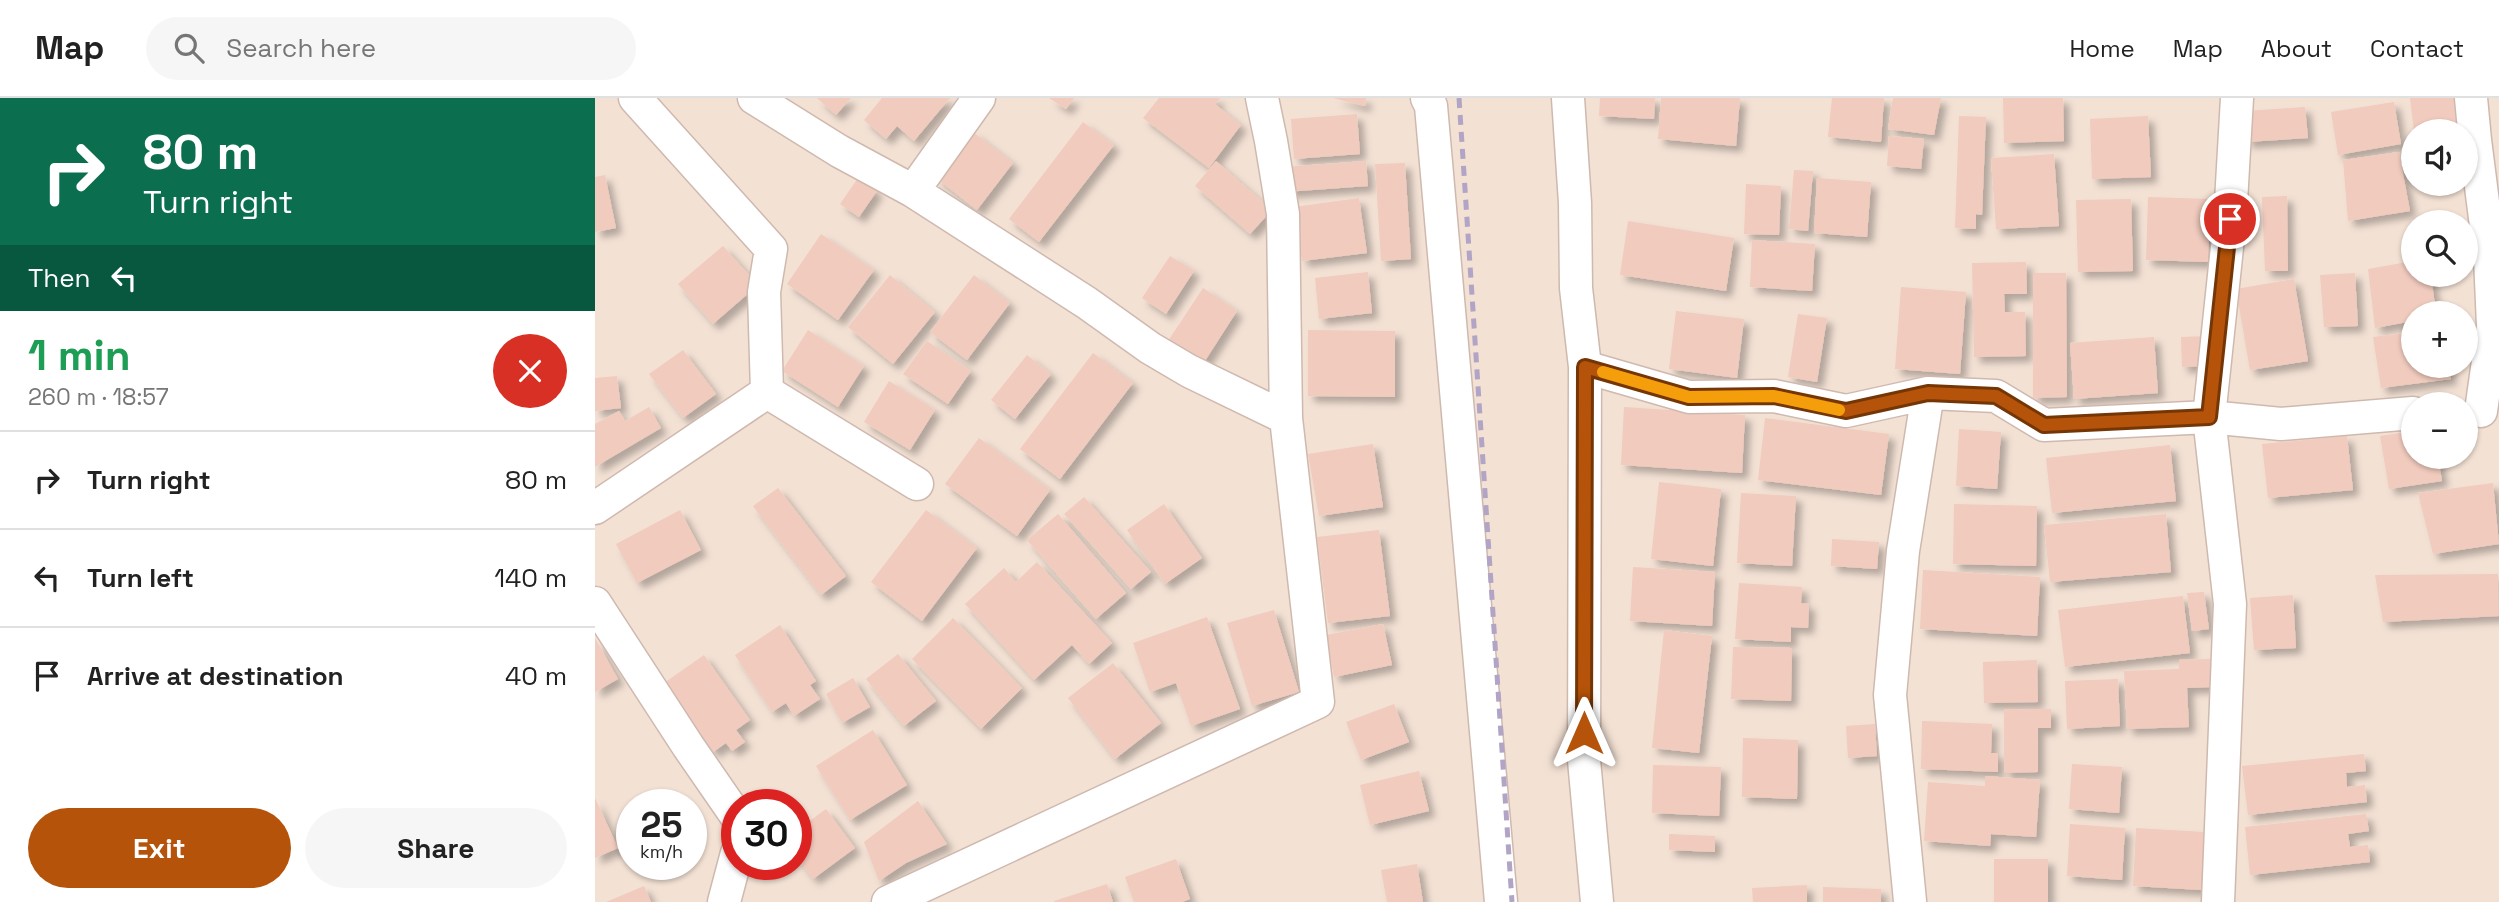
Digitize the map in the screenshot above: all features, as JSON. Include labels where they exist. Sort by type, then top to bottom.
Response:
[{"type":"street","points":[[635,98],[771,249],[764,292],[767,392]]},
{"type":"street","points":[[754,98],[839,151],[913,191],[1087,303],[1150,348],[1189,371],[1286,418]]},
{"type":"street","points":[[913,191],[979,98]]},
{"type":"street","points":[[888,902],[1318,702],[1286,418],[1283,214],[1262,98]]},
{"type":"street","points":[[1427,98],[1431,106],[1501,902]]},
{"type":"street","points":[[1568,98],[1575,203],[1576,288],[1585,367],[1584,760],[1597,902]]},
{"type":"street","points":[[2218,902],[2230,604],[2209,417],[2230,219],[2237,98]]},
{"type":"street","points":[[2471,98],[2490,257],[2493,326],[2482,415]]},
{"type":"street","points":[[1585,367],[1689,397],[1774,396],[1846,411],[1928,393],[1996,396],[2044,425],[2209,417],[2281,424],[2401,414]]},
{"type":"street","points":[[767,392],[917,484]]},
{"type":"street","points":[[595,508],[767,392]]},
{"type":"street","points":[[1910,901],[1890,695],[1903,551],[1928,393]]},
{"type":"street","points":[[595,603],[721,794]]},
{"type":"street","points":[[724,902],[730,880]]},
{"type":"shaded area","points":[[595,98],[2499,98],[2499,902],[595,902]]},
{"type":"building","points":[[817,98],[851,98],[836,115]]},
{"type":"building","points":[[882,98],[950,98],[914,141],[897,126],[886,139],[864,120]]},
{"type":"building","points":[[1049,98],[1074,98],[1066,109]]},
{"type":"building","points":[[1159,98],[1220,98],[1215,104],[1241,125],[1209,168],[1143,118]]},
{"type":"building","points":[[1333,98],[1366,98],[1365,106]]},
{"type":"building","points":[[1600,98],[1655,98],[1654,119],[1599,116]]},
{"type":"building","points":[[1661,98],[1740,98],[1736,146],[1658,139]]},
{"type":"building","points":[[1832,98],[1884,98],[1881,142],[1828,137]]},
{"type":"building","points":[[1893,98],[1941,98],[1934,135],[1888,129]]},
{"type":"building","points":[[2003,98],[2063,98],[2064,141],[2004,143]]},
{"type":"building","points":[[2410,98],[2471,98],[2468,119],[2413,119]]},
{"type":"building","points":[[2394,102],[2401,144],[2338,155],[2331,112]]},
{"type":"building","points":[[2305,107],[2308,138],[2246,142],[2244,111]]},
{"type":"building","points":[[1357,114],[1360,154],[1294,159],[1291,119]]},
{"type":"building","points":[[1959,116],[1986,117],[1982,215],[1976,214],[1976,229],[1955,228]]},
{"type":"building","points":[[2148,116],[2151,177],[2092,179],[2090,119]]},
{"type":"building","points":[[1083,122],[1114,145],[1039,242],[1009,219]]},
{"type":"building","points":[[973,132],[1013,163],[977,210],[936,178]]},
{"type":"building","points":[[1889,136],[1924,139],[1921,169],[1887,166]]},
{"type":"building","points":[[2399,152],[2401,196],[2407,196],[2410,210],[2348,221],[2343,160]]},
{"type":"building","points":[[2054,154],[2059,226],[1996,229],[1991,158]]},
{"type":"building","points":[[1216,161],[1272,210],[1250,234],[1195,186]]},
{"type":"building","points":[[1366,161],[1368,186],[1285,192],[1284,167]]},
{"type":"building","points":[[1405,163],[1411,259],[1381,261],[1375,164]]},
{"type":"building","points":[[1794,170],[1813,171],[1808,231],[1789,229]]},
{"type":"building","points":[[605,175],[616,228],[595,232],[595,177]]},
{"type":"building","points":[[858,178],[877,191],[859,217],[840,204]]},
{"type":"building","points":[[1817,178],[1871,182],[1867,237],[1814,233]]},
{"type":"building","points":[[1746,184],[1781,186],[1779,235],[1744,234]]},
{"type":"building","points":[[2287,196],[2288,271],[2265,271],[2262,197]]},
{"type":"building","points":[[2148,197],[2210,199],[2208,262],[2146,260]]},
{"type":"building","points":[[1359,198],[1367,253],[1302,261],[1294,207]]},
{"type":"building","points":[[2131,199],[2133,271],[2078,272],[2076,200]]},
{"type":"building","points":[[1628,221],[1734,238],[1726,291],[1620,275]]},
{"type":"building","points":[[821,234],[874,270],[838,320],[787,284]]},
{"type":"building","points":[[1752,240],[1815,244],[1812,291],[1750,287]]},
{"type":"building","points":[[723,246],[758,285],[713,324],[678,284]]},
{"type":"building","points":[[1170,256],[1194,271],[1166,314],[1142,298]]},
{"type":"building","points":[[2026,262],[2027,294],[2004,294],[2005,312],[2025,312],[2026,356],[1974,357],[1972,263]]},
{"type":"building","points":[[2401,263],[2401,287],[2433,287],[2434,301],[2401,301],[2401,323],[2375,328],[2368,269]]},
{"type":"building","points":[[1368,272],[1372,313],[1319,319],[1315,278]]},
{"type":"building","points":[[2033,273],[2066,273],[2067,397],[2033,398]]},
{"type":"building","points":[[2355,273],[2358,326],[2324,327],[2320,275]]},
{"type":"building","points":[[890,275],[935,312],[893,364],[848,327]]},
{"type":"building","points":[[974,275],[1010,303],[967,360],[930,332]]},
{"type":"building","points":[[2294,279],[2308,361],[2250,370],[2236,289]]},
{"type":"building","points":[[1901,287],[1966,292],[1960,374],[1895,369]]},
{"type":"building","points":[[1203,288],[1237,311],[1203,364],[1168,341]]},
{"type":"building","points":[[1676,311],[1744,319],[1737,378],[1669,369]]},
{"type":"building","points":[[1798,314],[1827,318],[1817,382],[1788,377]]},
{"type":"building","points":[[808,330],[864,366],[838,407],[782,371]]},
{"type":"building","points":[[1308,330],[1395,331],[1395,397],[1308,396]]},
{"type":"building","points":[[2401,334],[2401,378],[2451,379],[2381,388],[2373,337]]},
{"type":"building","points":[[2207,336],[2208,366],[2182,367],[2181,337]]},
{"type":"building","points":[[2154,337],[2158,393],[2074,399],[2070,343]]},
{"type":"building","points":[[927,341],[971,371],[948,404],[903,374]]},
{"type":"building","points":[[683,350],[716,394],[683,418],[649,374]]},
{"type":"building","points":[[1093,353],[1133,383],[1060,479],[1020,449]]},
{"type":"building","points":[[1027,355],[1051,374],[1015,419],[991,400]]},
{"type":"building","points":[[617,376],[621,408],[595,411],[595,378]]},
{"type":"building","points":[[889,381],[935,410],[910,450],[864,422]]},
{"type":"building","points":[[649,407],[661,428],[595,467],[595,424],[619,411],[625,421]]},
{"type":"building","points":[[1624,407],[1745,415],[1742,473],[1621,465]]},
{"type":"building","points":[[1765,418],[1889,434],[1881,495],[1758,480]]},
{"type":"building","points":[[1959,429],[2001,432],[1997,489],[1956,486]]},
{"type":"building","points":[[2401,433],[2401,469],[2440,469],[2442,481],[2389,489],[2380,436]]},
{"type":"building","points":[[2347,436],[2353,490],[2268,498],[2262,444]]},
{"type":"building","points":[[979,438],[1050,490],[1017,536],[945,484]]},
{"type":"building","points":[[1373,444],[1383,507],[1319,516],[1308,454]]},
{"type":"building","points":[[2170,445],[2176,501],[2052,513],[2046,458]]},
{"type":"building","points":[[1659,482],[1721,489],[1713,566],[1651,559]]},
{"type":"building","points":[[2493,483],[2499,544],[2433,554],[2418,493]]},
{"type":"building","points":[[778,488],[846,576],[821,595],[753,506]]},
{"type":"building","points":[[1741,493],[1796,496],[1792,566],[1737,563]]},
{"type":"building","points":[[1084,497],[1151,572],[1131,589],[1064,514]]},
{"type":"building","points":[[1164,504],[1202,558],[1165,584],[1127,530]]},
{"type":"building","points":[[1954,504],[2037,506],[2036,566],[1953,564]]},
{"type":"building","points":[[680,510],[701,550],[637,583],[616,544]]},
{"type":"building","points":[[926,510],[977,548],[922,621],[871,582]]},
{"type":"building","points":[[1058,514],[1126,593],[1096,619],[1027,540]]},
{"type":"building","points":[[2166,514],[2171,572],[2050,582],[2044,525]]},
{"type":"building","points":[[1379,530],[1390,616],[1328,623],[1317,537]]},
{"type":"building","points":[[1832,539],[1879,542],[1877,569],[1831,566]]},
{"type":"building","points":[[1037,562],[1112,643],[1089,664],[1072,645],[1034,680],[965,604],[1004,568],[1016,582]]},
{"type":"building","points":[[1633,567],[1715,572],[1712,626],[1630,621]]},
{"type":"building","points":[[1923,570],[2040,577],[2037,636],[1920,629]]},
{"type":"building","points":[[2498,574],[2499,616],[2383,622],[2375,575]]},
{"type":"building","points":[[1739,583],[1802,587],[1801,603],[1809,604],[1808,628],[1791,627],[1791,642],[1735,639]]},
{"type":"building","points":[[2204,592],[2209,629],[2192,631],[2187,593]]},
{"type":"building","points":[[2293,595],[2296,648],[2254,650],[2250,598]]},
{"type":"building","points":[[2183,596],[2190,653],[2065,667],[2058,610]]},
{"type":"building","points":[[1274,610],[1299,692],[1252,706],[1227,623]]},
{"type":"building","points":[[1207,617],[1240,709],[1191,726],[1176,683],[1150,692],[1133,643]]},
{"type":"building","points":[[953,618],[1022,688],[981,729],[912,659]]},
{"type":"building","points":[[1383,624],[1392,665],[1334,677],[1326,635]]},
{"type":"building","points":[[780,625],[816,681],[810,685],[820,699],[794,716],[786,703],[772,712],[735,655]]},
{"type":"building","points":[[1664,630],[1712,636],[1699,753],[1652,748]]},
{"type":"building","points":[[595,638],[618,679],[595,692]]},
{"type":"building","points":[[1733,647],[1792,648],[1791,701],[1731,699]]},
{"type":"building","points":[[898,654],[936,701],[904,726],[866,679]]},
{"type":"building","points":[[704,655],[750,720],[736,730],[745,742],[732,751],[726,743],[713,752],[664,683]]},
{"type":"building","points":[[2210,659],[2212,687],[2187,688],[2189,727],[2127,729],[2124,671],[2179,669],[2179,660]]},
{"type":"building","points":[[2037,660],[2038,702],[1984,703],[1983,662]]},
{"type":"building","points":[[1113,663],[1161,723],[1115,759],[1068,698]]},
{"type":"building","points":[[853,678],[870,707],[842,723],[826,694]]},
{"type":"building","points":[[2118,679],[2120,726],[2067,729],[2065,681]]},
{"type":"building","points":[[1394,704],[1409,742],[1361,760],[1346,722]]},
{"type":"building","points":[[2004,709],[2051,709],[2051,728],[2038,728],[2038,772],[2004,773]]},
{"type":"building","points":[[1922,721],[1992,724],[1991,753],[1998,753],[1998,772],[1921,769]]},
{"type":"building","points":[[1875,724],[1877,756],[1848,758],[1846,726]]},
{"type":"building","points":[[873,730],[907,785],[850,820],[816,766]]},
{"type":"building","points":[[1743,738],[1798,740],[1797,799],[1742,797]]},
{"type":"building","points":[[2364,754],[2366,771],[2346,773],[2347,787],[2365,785],[2367,802],[2248,815],[2242,766]]},
{"type":"building","points":[[2072,764],[2122,767],[2119,813],[2069,809]]},
{"type":"building","points":[[1653,765],[1721,767],[1719,816],[1652,813]]},
{"type":"building","points":[[1419,771],[1429,811],[1370,825],[1360,785]]},
{"type":"building","points":[[1985,776],[2040,780],[2036,837],[1991,834],[1990,846],[1924,841],[1928,782],[1985,786]]},
{"type":"building","points":[[595,798],[616,849],[595,858]]},
{"type":"building","points":[[918,801],[947,844],[906,863],[879,881],[864,842]]},
{"type":"building","points":[[826,809],[855,848],[813,879],[812,878],[812,819]]},
{"type":"building","points":[[2366,814],[2369,831],[2348,834],[2350,847],[2368,845],[2370,862],[2250,875],[2245,827]]},
{"type":"building","points":[[2070,824],[2125,828],[2122,880],[2067,876]]},
{"type":"building","points":[[2136,828],[2204,832],[2201,890],[2133,886]]},
{"type":"building","points":[[1669,834],[1715,836],[1715,852],[1669,850]]},
{"type":"building","points":[[1176,859],[1190,899],[1182,902],[1134,902],[1125,877]]},
{"type":"building","points":[[1994,859],[2048,859],[2048,902],[1994,902]]},
{"type":"building","points":[[1417,864],[1423,902],[1387,902],[1381,870]]},
{"type":"building","points":[[1107,884],[1113,902],[1054,902],[1054,901]]},
{"type":"building","points":[[1807,885],[1807,902],[1753,902],[1752,888]]},
{"type":"building","points":[[644,886],[651,902],[606,902]]},
{"type":"building","points":[[1823,887],[1881,889],[1881,902],[1823,902]]},
{"type":"railway","points":[[1459,98],[1512,902]]},
{"type":"slow traffic","points":[[1603,372],[1689,397],[1774,396],[1839,410]]},
{"type":"route","points":[[1584,733],[1585,367],[1689,397],[1774,396],[1846,411],[1928,393],[1996,396],[2044,425],[2209,417],[2230,219]]}]
